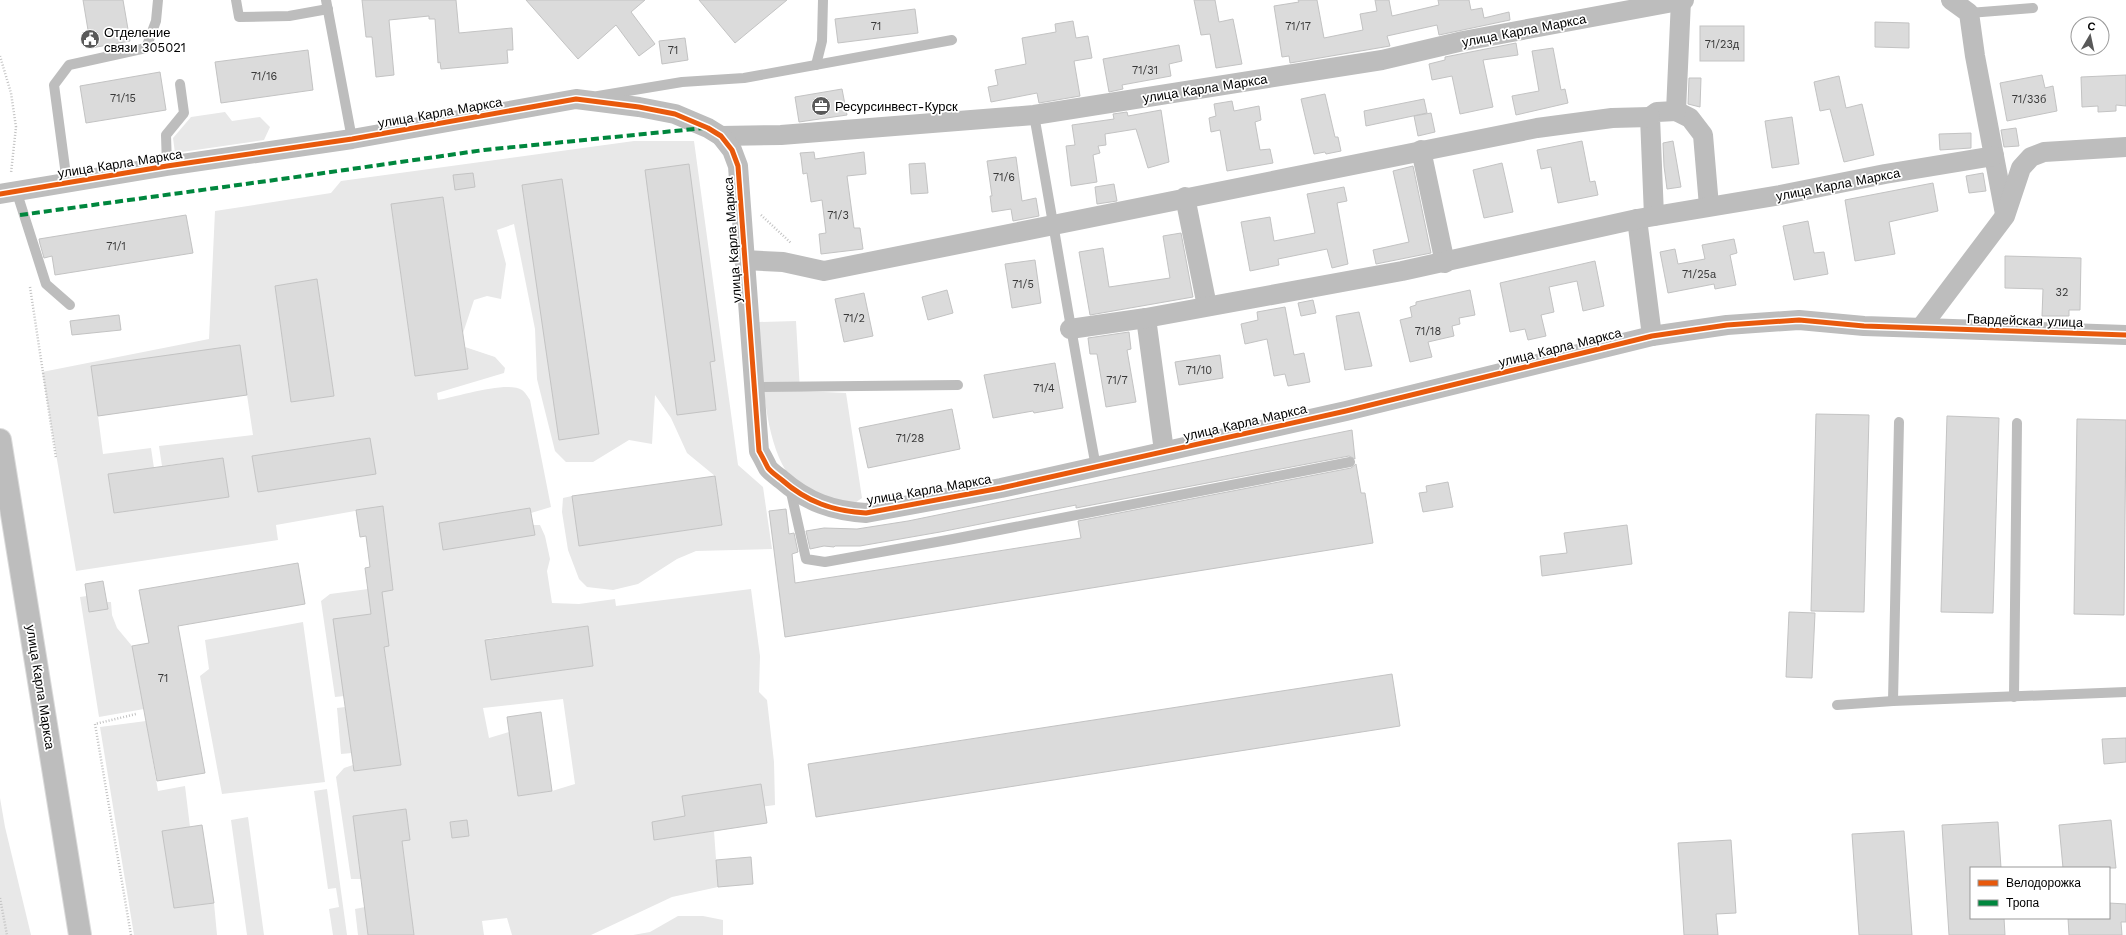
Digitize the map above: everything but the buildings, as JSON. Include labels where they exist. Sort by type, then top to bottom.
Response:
[{"type":"main road","name":"улица Карла Маркса","points":[[0,440],[80,935]]},
{"type":"street","points":[[1681,0],[1676,111],[1690,118],[1703,136],[1709,206]]},
{"type":"street","name":"улица Карла Маркса","points":[[721,136],[781,135],[1034,115],[1382,60],[1463,42],[1684,0]]},
{"type":"street","points":[[1951,0],[1969,13],[2005,216]]},
{"type":"street","name":"улица Карла Маркса","points":[[8,192],[167,166],[352,139],[576,99],[639,107],[675,114],[708,128],[721,136],[732,150],[738,166],[753,387],[759,451],[768,469],[790,487],[809,499],[829,508],[846,512],[866,512],[1001,488],[1383,402],[1652,336],[1727,324],[1799,320],[1864,326],[1922,326]]},
{"type":"street","name":"улица Карла Маркса","points":[[744,260],[783,262],[824,271],[1185,197],[1536,128],[1612,118],[1650,117],[1657,112],[1676,111]]},
{"type":"street","points":[[1650,117],[1646,217],[1652,336]]},
{"type":"street","points":[[1922,326],[2005,216],[2021,168],[2031,157],[2044,152],[2126,147]]},
{"type":"street","points":[[1422,150],[1445,263]]},
{"type":"street","name":"улица Карла Маркса","points":[[1070,328],[1146,318],[1445,263],[1646,217],[1780,195],[1885,174],[1994,156]]},
{"type":"street","points":[[1185,197],[1207,306]]},
{"type":"street","points":[[1146,318],[1164,451]]},
{"type":"street","name":"Гвардейская улица","points":[[1922,326],[2126,335]]},
{"type":"lane","points":[[67,183],[54,85],[69,65],[146,48],[156,21],[158,0]]},
{"type":"lane","points":[[236,0],[239,17],[289,16],[327,4],[352,139]]},
{"type":"lane","points":[[816,65],[822,41],[823,0]]},
{"type":"lane","points":[[1969,13],[2033,8]]},
{"type":"lane","points":[[576,99],[682,82],[744,78],[952,40]]},
{"type":"lane","points":[[167,166],[166,135],[184,113],[180,84]]},
{"type":"lane","points":[[1034,115],[1054,224],[1070,328],[1096,467]]},
{"type":"lane","points":[[8,192],[46,284],[70,306]]},
{"type":"lane","points":[[753,387],[958,385]]},
{"type":"lane","points":[[1893,701],[1899,422]]},
{"type":"lane","points":[[2014,697],[2018,423]]},
{"type":"lane","points":[[790,487],[806,559],[825,562],[954,539],[1350,462]]},
{"type":"lane","points":[[1837,705],[1893,701],[2126,692]]},
{"type":"path","points":[[740,197],[794,246]]},
{"type":"path","points":[[131,935],[95,724],[136,714]]},
{"type":"path","points":[[0,898],[7,935]]},
{"type":"shaded area","points":[[225,112],[232,121],[260,117],[270,127],[264,140],[175,153],[173,138],[191,117]]},
{"type":"shaded area","points":[[634,141],[694,141],[738,465],[763,487],[772,549],[696,551],[677,559],[638,584],[613,590],[587,587],[579,579],[568,550],[562,512],[563,498],[572,496],[580,546],[722,525],[715,476],[687,453],[671,418],[655,395],[652,444],[629,440],[593,462],[566,462],[555,451],[537,379],[535,329],[514,224],[497,230],[506,264],[501,299],[487,296],[474,300],[463,333],[443,197],[391,205],[415,376],[468,369],[465,347],[495,357],[505,368],[504,373],[437,393],[438,400],[494,388],[515,387],[522,390],[530,400],[551,507],[531,513],[530,508],[439,523],[443,550],[533,525],[540,525],[545,536],[550,559],[547,571],[552,603],[579,604],[615,599],[616,606],[751,589],[760,656],[759,692],[767,700],[774,762],[775,805],[652,822],[655,840],[714,831],[718,887],[672,897],[591,935],[512,935],[507,918],[482,921],[484,935],[414,935],[402,841],[410,840],[406,809],[353,816],[361,879],[351,879],[336,777],[344,768],[353,765],[355,771],[401,765],[384,647],[389,646],[384,613],[344,696],[335,697],[321,601],[330,594],[368,589],[369,593],[393,590],[383,506],[276,525],[278,540],[76,571],[42,372],[209,339],[215,211],[331,193],[341,181]],"holes":[[[317,279],[334,396],[291,402],[275,286]],[[247,395],[253,435],[159,446],[162,466],[223,458],[229,497],[114,513],[108,474],[154,468],[151,448],[103,454],[98,416]],[[587,626],[593,666],[491,680],[485,639]],[[563,699],[575,784],[552,791],[518,796],[509,732],[489,738],[483,708]],[[466,820],[469,836],[452,838],[450,822]]]},
{"type":"shaded area","points":[[796,321],[800,391],[846,393],[862,498],[852,505],[822,497],[805,490],[791,478],[780,460],[772,438],[767,414],[761,363],[759,322]]},
{"type":"shaded area","points":[[87,596],[89,612],[106,602],[111,602],[112,615],[117,628],[132,646],[144,709],[99,717],[80,597]]},
{"type":"shaded area","points":[[303,622],[325,782],[222,794],[200,676],[209,669],[205,640]]},
{"type":"shaded area","points":[[345,707],[352,753],[341,754],[337,708]]},
{"type":"shaded area","points":[[146,721],[158,791],[185,786],[190,827],[163,831],[174,908],[214,903],[217,935],[134,935],[100,727]]},
{"type":"shaded area","points":[[327,789],[347,935],[333,935],[329,909],[339,907],[336,888],[328,889],[314,791]]},
{"type":"shaded area","points":[[0,798],[5,827],[31,935],[0,935]]},
{"type":"shaded area","points":[[248,817],[264,935],[247,935],[231,820]]},
{"type":"shaded area","points":[[365,907],[368,935],[358,935],[355,909]]},
{"type":"shaded area","points":[[678,916],[703,916],[723,920],[723,935],[633,935],[650,932]]},
{"type":"marked path","points":[[20,215],[484,150],[704,128]]},
{"type":"cycle path","points":[[0,194],[167,166],[352,139],[576,99],[639,107],[675,114],[708,128],[721,136],[732,150],[738,166],[759,451],[769,470],[791,488],[811,500],[842,510],[866,513],[1001,488],[1346,411],[1652,336],[1727,325],[1799,320],[1864,326],[2126,335]]},
{"type":"place","name":"Отделение связи 305021","points":[[90,39]]},
{"type":"place","name":"Ресурсинвест-Курск","points":[[821,106]]}]
